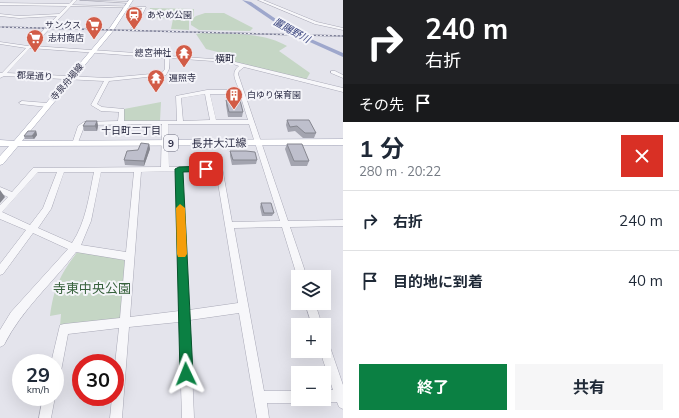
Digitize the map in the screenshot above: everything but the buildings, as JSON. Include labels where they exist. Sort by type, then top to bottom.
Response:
[{"type":"main road","name":"寺泉舟場線","points":[[0,162],[111,30],[129,3]]},
{"type":"main road","name":"長井大江線","points":[[0,143],[75,144],[343,142]]},
{"type":"street","points":[[1,75],[75,0]]},
{"type":"street","points":[[82,0],[129,3],[144,7],[132,29]]},
{"type":"street","points":[[260,0],[316,23],[343,29]]},
{"type":"street","points":[[0,4],[69,6],[129,3]]},
{"type":"street","points":[[21,5],[41,15]]},
{"type":"street","points":[[0,15],[19,17],[59,15]]},
{"type":"street","points":[[0,42],[29,47],[217,60],[343,90]]},
{"type":"street","name":"郡是通り","points":[[1,75],[71,77],[107,80],[164,74],[167,69],[167,56]]},
{"type":"street","points":[[243,65],[237,70],[236,74],[300,270]]},
{"type":"street","points":[[333,72],[343,77]]},
{"type":"street","points":[[107,80],[94,105],[101,109],[122,110],[121,122]]},
{"type":"street","points":[[180,122],[178,97],[207,92],[242,92]]},
{"type":"street","points":[[207,92],[213,122]]},
{"type":"street","points":[[22,103],[47,105]]},
{"type":"street","points":[[75,144],[81,126],[86,124],[121,122],[252,122]]},
{"type":"street","points":[[164,122],[165,169]]},
{"type":"street","points":[[179,169],[188,418]]},
{"type":"street","points":[[0,210],[36,170],[219,169],[263,418]]},
{"type":"street","points":[[0,271],[47,209],[61,170]]},
{"type":"street","points":[[0,340],[10,322],[75,248],[84,231],[98,170]]},
{"type":"street","points":[[116,418],[138,170]]},
{"type":"street","points":[[0,190],[12,196]]},
{"type":"street","points":[[0,215],[75,248],[130,257]]},
{"type":"street","points":[[229,225],[343,223]]},
{"type":"street","points":[[59,354],[64,329],[184,316],[243,307]]},
{"type":"street","points":[[328,358],[342,400]]},
{"type":"street","points":[[259,397],[291,397]]},
{"type":"street","points":[[331,398],[342,400]]},
{"type":"street","points":[[45,418],[47,406]]},
{"type":"green space","points":[[150,8],[194,9],[194,16],[191,19],[147,18]]},
{"type":"green space","points":[[205,13],[224,13],[253,28],[250,31],[199,30],[191,25],[191,20],[196,16]]},
{"type":"green space","points":[[173,19],[189,20],[189,30],[171,29]]},
{"type":"green space","name":"あやめ公園","points":[[196,34],[257,36],[278,41],[287,46],[279,51],[310,73],[306,80],[231,61],[233,56],[206,49]]},
{"type":"green space","points":[[161,102],[160,121],[123,121],[124,109]]},
{"type":"green space","name":"寺東中央公園","points":[[78,251],[128,261],[123,319],[60,326],[61,314],[50,316],[56,289],[62,274]]},
{"type":"waterway","name":"置賜野川","points":[[244,0],[294,33],[343,55]]},
{"type":"railway","points":[[0,27],[343,36]]},
{"type":"slow traffic","points":[[180,208],[182,254]]},
{"type":"place","name":"あやめ公園","points":[[134,30]]},
{"type":"place","name":"サンクス","points":[[94,40]]},
{"type":"place","name":"志村商店","points":[[35,53]]},
{"type":"place","name":"總宮神社","points":[[184,68]]},
{"type":"place","name":"遍照寺","points":[[156,93]]},
{"type":"place","name":"白ゆり保育園","points":[[234,110]]},
{"type":"district","name":"横町","points":[[225,58]]},
{"type":"district","name":"十日町二丁目","points":[[131,130]]},
{"type":"route","points":[[186,374],[179,169],[206,169]]}]
